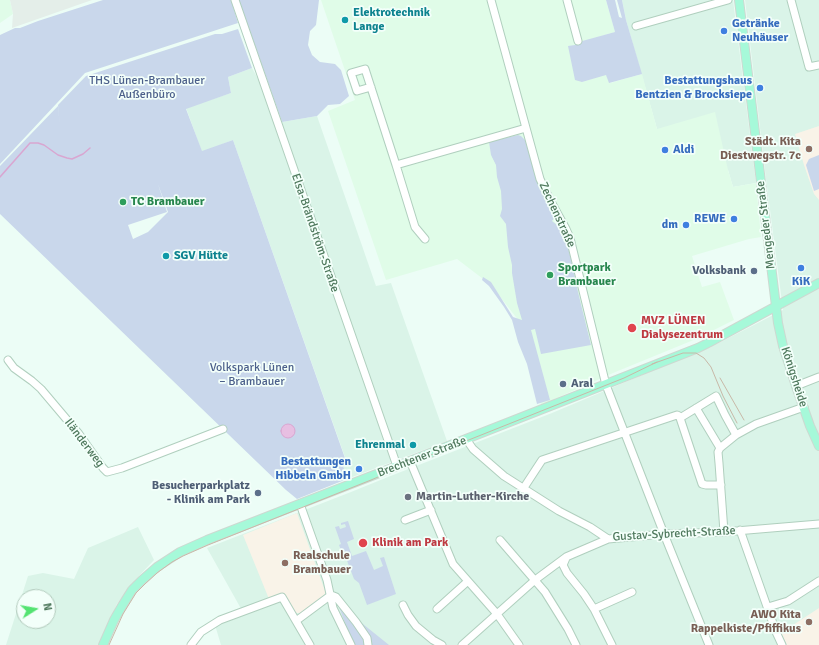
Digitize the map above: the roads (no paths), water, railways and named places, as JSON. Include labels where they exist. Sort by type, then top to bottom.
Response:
[{"type":"main road","name":"Mengeder Straße","points":[[739,0],[775,307]]},
{"type":"main road","name":"Brechtener Straße","points":[[103,645],[114,620],[137,584],[157,566],[193,546],[704,345],[819,283]]},
{"type":"main road","name":"Königsheide","points":[[775,307],[783,346],[810,426],[819,446]]},
{"type":"street","name":"Elsa-Brändström-Straße","points":[[235,0],[397,466]]},
{"type":"street","name":"Zechenstraße","points":[[491,0],[544,188],[570,238],[605,384],[709,645]]},
{"type":"street","points":[[567,0],[578,41]]},
{"type":"street","points":[[636,26],[728,0]]},
{"type":"street","points":[[791,0],[809,67],[819,65]]},
{"type":"street","points":[[371,87],[415,227],[425,239]]},
{"type":"street","points":[[396,165],[526,128]]},
{"type":"street","name":"Iländerweg","points":[[8,360],[14,368],[41,389],[79,434],[107,472],[122,468],[224,428]]},
{"type":"street","points":[[796,386],[819,377]]},
{"type":"street","points":[[523,489],[542,460],[624,433],[679,417],[716,396],[736,435]]},
{"type":"street","points":[[724,532],[718,452],[720,448],[736,435],[756,424],[804,407]]},
{"type":"street","points":[[696,408],[720,448]]},
{"type":"street","points":[[679,417],[702,484],[706,486],[721,485]]},
{"type":"street","name":"Gustav-Sybrecht-Straße","points":[[466,439],[473,449],[504,476],[559,511],[608,539],[664,534],[724,532],[819,524]]},
{"type":"street","points":[[410,461],[453,564],[497,614],[519,645]]},
{"type":"street","points":[[300,504],[327,580],[333,608],[350,645]]},
{"type":"street","points":[[405,520],[431,510]]},
{"type":"street","points":[[740,530],[782,645]]},
{"type":"street","points":[[462,645],[534,580],[566,557],[608,539]]},
{"type":"street","points":[[500,540],[545,592],[576,645]]},
{"type":"street","points":[[566,557],[563,565],[567,574],[584,594],[594,609],[612,645]]},
{"type":"street","points":[[437,609],[468,581]]},
{"type":"street","points":[[768,607],[788,601],[819,581]]},
{"type":"street","points":[[594,609],[632,592]]},
{"type":"street","points":[[331,595],[336,597],[349,613],[367,638],[368,645]]},
{"type":"street","points":[[296,621],[331,595]]},
{"type":"street","points":[[191,645],[201,632],[220,620],[282,597],[310,645]]},
{"type":"street","points":[[403,604],[408,615],[416,626],[433,640],[442,645]]},
{"type":"waterway","points":[[0,177],[30,143],[44,145],[58,155],[72,159],[83,154],[90,148]]},
{"type":"tram line","points":[[652,364],[683,353],[696,353],[704,358],[711,367],[723,396],[737,423]]},
{"type":"tram line","points":[[109,645],[123,614],[136,593],[157,573],[183,556],[624,378],[657,362]]},
{"type":"tram line","points":[[720,378],[744,420]]},
{"type":"place","name":"Elektrotechnik Lange","points":[[345,20]]},
{"type":"place","name":"Getränke Neuhäuser","points":[[724,31]]},
{"type":"place","name":"Bestattungshaus Bentzien & Brocksiepe","points":[[760,88]]},
{"type":"place","name":"Städt. Kita Diestwegstr. 7c","points":[[809,149]]},
{"type":"place","name":"Aldi","points":[[665,150]]},
{"type":"place","name":"TC Brambauer","points":[[123,202]]},
{"type":"place","name":"REWE","points":[[734,219]]},
{"type":"place","name":"dm","points":[[686,225]]},
{"type":"place","name":"SGV Hütte","points":[[166,256]]},
{"type":"place","name":"KiK","points":[[801,268]]},
{"type":"place","name":"Volksbank","points":[[754,271]]},
{"type":"place","name":"Sportpark Brambauer","points":[[550,275]]},
{"type":"place","name":"MVZ LÜNEN Dialysezentrum","points":[[632,328]]},
{"type":"place","name":"Aral","points":[[563,384]]},
{"type":"place","name":"Ehrenmal","points":[[413,445]]},
{"type":"place","name":"Bestattungen Hibbeln GmbH","points":[[359,469]]},
{"type":"place","name":"Besucherparkplatz - Klinik am Park","points":[[258,493]]},
{"type":"place","name":"Martin-Luther-Kirche","points":[[408,497]]},
{"type":"place","name":"Klinik am Park","points":[[363,543]]},
{"type":"place","name":"Realschule Brambauer","points":[[285,563]]},
{"type":"place","name":"AWO Kita Rappelkiste/Pfiffikus","points":[[809,622]]},
{"type":"park label","name":"THS Lünen-Brambauer Außenbüro","points":[[147,88]]},
{"type":"park label","name":"Volkspark Lünen – Brambauer","points":[[252,375]]}]
